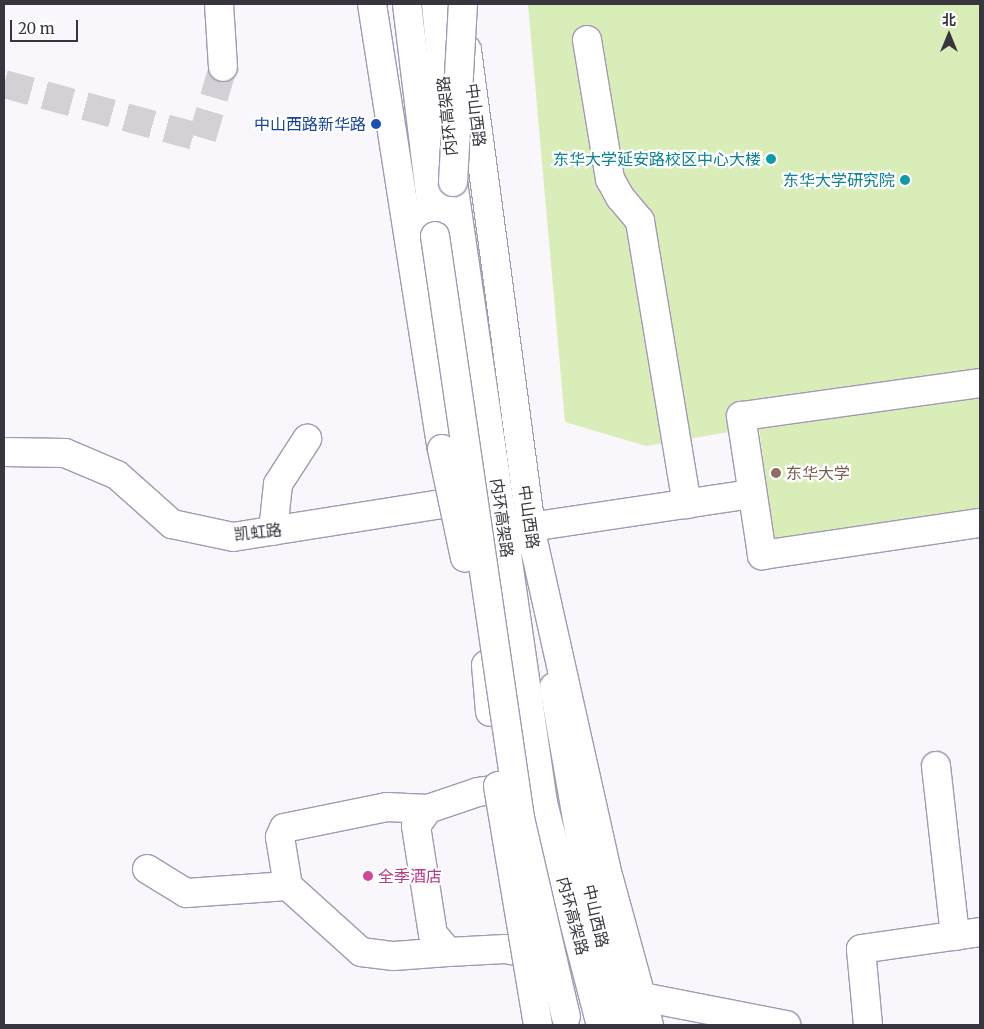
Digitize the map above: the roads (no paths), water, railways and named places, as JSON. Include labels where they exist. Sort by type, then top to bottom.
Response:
[{"type":"main road","points":[[219,4],[223,67]]},
{"type":"main road","points":[[372,4],[442,449],[520,818]]},
{"type":"main road","points":[[409,4],[474,498],[526,785],[573,1025]]},
{"type":"main road","name":"内环高架路","points":[[409,4],[435,236],[520,818],[568,1025]]},
{"type":"main road","name":"内环高架路","points":[[436,4],[453,182],[543,803],[601,1025]]},
{"type":"main road","points":[[453,182],[462,4]]},
{"type":"main road","name":"中山西路","points":[[462,4],[530,528],[568,774],[591,900],[623,1025]]},
{"type":"main road","points":[[587,40],[610,178],[620,197],[640,221],[687,504]]},
{"type":"main road","points":[[980,383],[741,416],[762,555],[980,523]]},
{"type":"main road","points":[[272,531],[278,484],[308,439]]},
{"type":"main road","name":"凯虹路","points":[[4,452],[65,453],[116,475],[172,524],[233,537],[474,498]]},
{"type":"main road","points":[[650,1025],[609,880],[530,528],[752,494]]},
{"type":"main road","points":[[474,498],[490,712],[501,820],[538,1025]]},
{"type":"main road","points":[[868,1025],[862,949],[968,934],[936,766]]},
{"type":"main road","points":[[526,785],[478,792],[428,809],[387,807],[284,828],[280,837],[288,886],[361,952],[394,956],[505,949],[559,958]]},
{"type":"main road","points":[[428,809],[416,826],[433,934],[448,952]]},
{"type":"main road","points":[[147,869],[186,893],[288,886]]},
{"type":"main road","points":[[642,997],[786,1025]]},
{"type":"tunnel","points":[[4,84],[202,138],[223,67]]},
{"type":"place","name":"中山西路新华路","points":[[376,124]]},
{"type":"place","name":"东华大学延安路校区中心大楼","points":[[771,159]]},
{"type":"place","name":"东华大学研究院","points":[[905,180]]},
{"type":"place","name":"东华大学","points":[[776,473]]},
{"type":"place","name":"全季酒店","points":[[368,876]]}]
